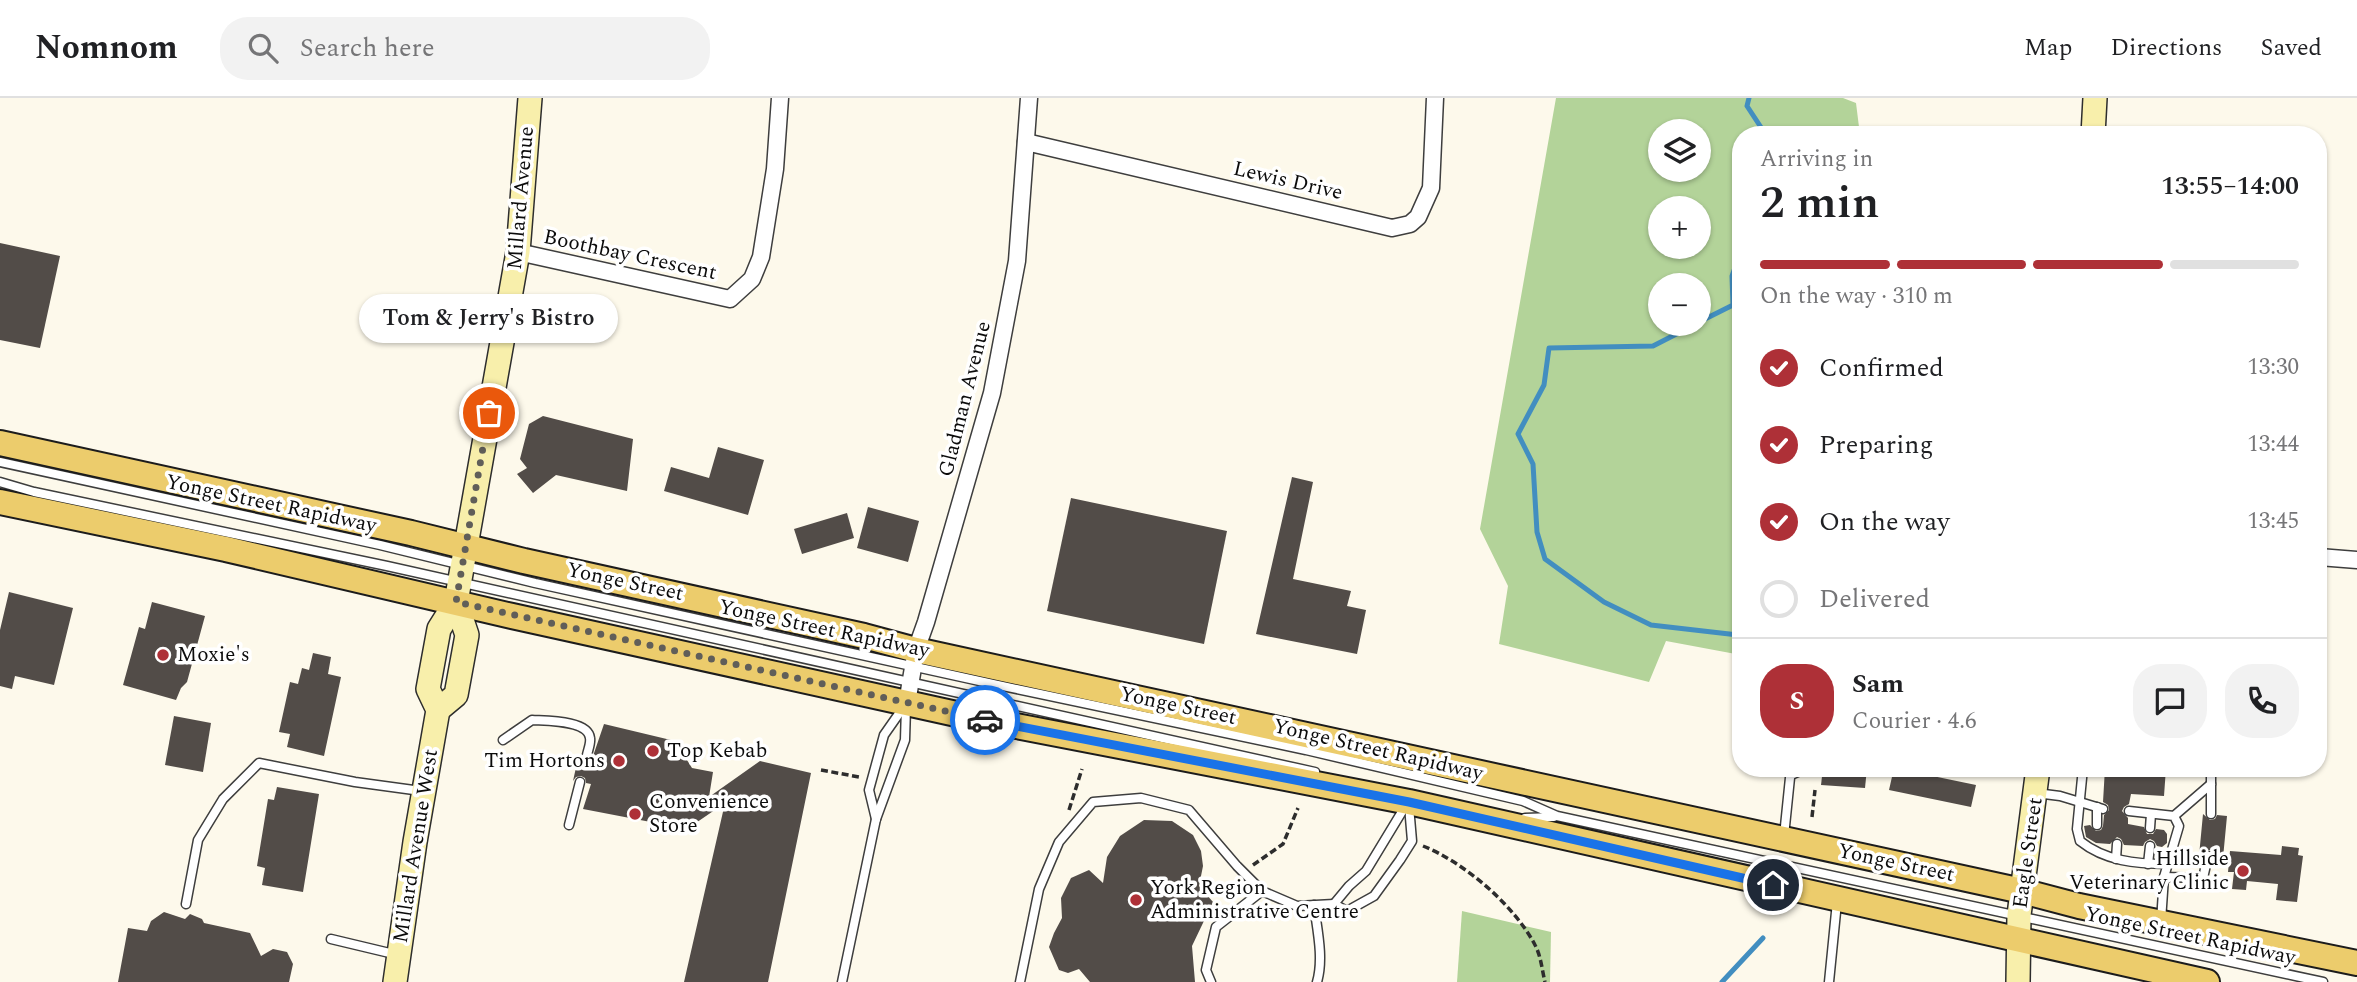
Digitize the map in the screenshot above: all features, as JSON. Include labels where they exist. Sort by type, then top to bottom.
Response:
[{"type":"main road","name":"Millard Avenue","points":[[461,574],[518,252],[530,98]]},
{"type":"main road","points":[[2093,126],[2095,98]]},
{"type":"main road","name":"Yonge Street","points":[[0,443],[461,574],[911,675],[1409,802],[1838,899],[2018,927],[2207,982]]},
{"type":"main road","name":"Yonge Street","points":[[0,502],[226,550],[461,574],[524,561],[837,630],[911,675],[1784,839],[2079,906],[2357,964]]},
{"type":"main road","name":"Millard Avenue West","points":[[395,982],[438,710],[456,695],[467,635],[461,574]]},
{"type":"main road","name":"Eagle Street","points":[[2018,982],[2018,927],[2037,777]]},
{"type":"street","name":"Boothbay Crescent","points":[[518,252],[730,299],[752,279],[761,257],[775,169],[780,98]]},
{"type":"street","name":"Gladman Avenue","points":[[911,675],[992,393],[1017,261],[1029,98]]},
{"type":"street","name":"Lewis Drive","points":[[1026,142],[1392,228],[1410,224],[1419,217],[1431,188],[1435,98]]},
{"type":"street","points":[[2327,558],[2357,560]]},
{"type":"lane","name":"Yonge Street Rapidway","points":[[0,462],[380,545],[461,574]]},
{"type":"lane","name":"Yonge Street Rapidway","points":[[0,482],[34,492],[461,574]]},
{"type":"lane","name":"Yonge Street Rapidway","points":[[911,675],[1318,772]]},
{"type":"lane","name":"Yonge Street Rapidway","points":[[911,675],[1306,750],[1523,802],[1557,816],[2018,927],[2323,982]]},
{"type":"lane","points":[[876,819],[869,790],[884,735],[911,675]]},
{"type":"lane","points":[[842,982],[876,819],[905,740],[911,675]]},
{"type":"lane","points":[[503,740],[532,720],[577,724],[588,732],[591,739],[587,755]]},
{"type":"lane","points":[[186,904],[198,840],[223,799],[259,762],[355,782],[424,791]]},
{"type":"lane","points":[[1784,839],[1790,777]]},
{"type":"lane","points":[[2083,777],[2077,829],[2080,841],[2116,859],[2167,864]]},
{"type":"lane","points":[[2211,777],[2211,814]]},
{"type":"lane","points":[[569,825],[580,782]]},
{"type":"lane","points":[[2129,811],[2174,816],[2211,785]]},
{"type":"lane","name":"Yonge Street Rapidway","points":[[1386,788],[1522,818],[1557,816]]},
{"type":"lane","points":[[2036,793],[2060,796],[2100,808],[2097,825]]},
{"type":"lane","points":[[1020,982],[1039,889],[1059,842],[1093,802],[1141,799],[1189,810],[1262,891],[1297,906],[1335,904],[1347,911],[1374,896],[1412,841],[1409,802]]},
{"type":"lane","points":[[1335,904],[1349,886],[1366,871],[1409,802]]},
{"type":"lane","points":[[2150,828],[2151,814]]},
{"type":"lane","points":[[2161,922],[2164,877],[2179,826],[2174,816]]},
{"type":"lane","points":[[2116,859],[2117,844]]},
{"type":"lane","points":[[2148,864],[2150,846]]},
{"type":"lane","points":[[2164,877],[2203,878],[2208,856]]},
{"type":"lane","points":[[1211,982],[1206,970],[1216,927],[1262,891]]},
{"type":"lane","points":[[1829,982],[1838,899]]},
{"type":"lane","points":[[1314,905],[1320,952],[1320,974],[1317,982]]},
{"type":"lane","points":[[331,939],[398,955]]},
{"type":"path","points":[[1059,842],[1082,769]]},
{"type":"path","points":[[821,770],[862,778],[869,790]]},
{"type":"path","points":[[1812,817],[1815,790]]},
{"type":"path","points":[[1243,872],[1283,844],[1298,808]]},
{"type":"path","points":[[1412,841],[1436,851],[1499,894],[1536,946],[1545,982]]},
{"type":"green space","points":[[1556,98],[1843,98],[1856,103],[1859,126],[1732,126],[1732,653],[1666,641],[1649,682],[1499,644],[1508,586],[1480,529]]},
{"type":"green space","points":[[1462,911],[1551,932],[1550,982],[1457,982]]},
{"type":"building","points":[[0,243],[60,256],[40,348],[0,340]]},
{"type":"building","points":[[543,416],[633,439],[627,491],[556,475],[533,493],[517,474],[527,468],[520,459],[529,424]]},
{"type":"building","points":[[718,447],[764,460],[748,515],[664,491],[671,467],[709,478]]},
{"type":"building","points":[[1292,477],[1313,482],[1293,579],[1351,591],[1347,606],[1366,610],[1357,654],[1256,634]]},
{"type":"building","points":[[1071,498],[1227,531],[1204,644],[1047,611]]},
{"type":"building","points":[[868,507],[919,521],[908,562],[857,548]]},
{"type":"building","points":[[847,513],[854,538],[802,554],[794,529]]},
{"type":"building","points":[[9,592],[73,608],[54,685],[15,676],[12,689],[0,686],[0,630]]},
{"type":"building","name":"Moxie's","points":[[152,602],[205,616],[187,682],[176,700],[123,685],[139,627],[145,629]]},
{"type":"building","points":[[313,653],[331,657],[328,674],[341,677],[324,756],[287,747],[290,734],[279,732],[290,682],[298,684],[302,668],[309,670]]},
{"type":"building","points":[[174,716],[211,723],[203,772],[165,765]]},
{"type":"building","points":[[604,724],[675,741],[692,768],[713,772],[709,797],[760,761],[811,773],[768,982],[684,982],[725,803],[687,829],[583,809],[591,784],[586,783],[581,776],[573,781],[579,754],[585,761],[592,759]]},
{"type":"building","points":[[1822,777],[1866,777],[1865,788],[1821,785]]},
{"type":"building","points":[[1892,777],[1937,777],[1976,785],[1971,807],[1889,790]]},
{"type":"building","points":[[2104,777],[2165,777],[2164,796],[2131,794],[2129,804],[2122,811],[2128,818],[2128,824],[2144,827],[2147,834],[2153,834],[2156,829],[2164,830],[2167,843],[2162,847],[2157,846],[2150,839],[2143,846],[2124,845],[2117,837],[2110,844],[2096,843],[2086,837],[2084,826],[2090,825],[2096,831],[2103,826],[2104,815],[2109,810],[2108,805],[2103,802]]},
{"type":"building","points":[[277,787],[319,794],[303,892],[262,885],[265,868],[257,866],[268,799],[274,800]]},
{"type":"building","points":[[2203,814],[2210,820],[2217,815],[2227,816],[2223,858],[2214,857],[2209,850],[2199,856]]},
{"type":"building","name":"York Region Administrative Centre","points":[[1144,820],[1172,821],[1193,835],[1201,851],[1203,866],[1199,886],[1213,902],[1192,946],[1195,982],[1090,982],[1079,969],[1068,973],[1059,970],[1049,947],[1062,918],[1061,898],[1071,878],[1089,870],[1103,883],[1107,857],[1120,836]]},
{"type":"building","points":[[2282,846],[2299,848],[2298,855],[2303,856],[2297,902],[2276,900],[2278,884],[2247,881],[2246,890],[2232,889],[2234,872],[2228,872],[2230,851],[2281,855]]},
{"type":"building","points":[[164,912],[185,919],[190,914],[202,919],[204,923],[250,933],[261,956],[273,949],[287,952],[293,964],[289,982],[118,982],[128,928],[147,931],[151,921]]},
{"type":"waterway","points":[[1749,98],[1747,106],[1760,126]]},
{"type":"waterway","points":[[1711,316],[1732,306]]},
{"type":"waterway","points":[[1673,336],[1653,346],[1549,348],[1544,385],[1518,434],[1533,464],[1537,532],[1545,559],[1604,602],[1651,625],[1732,634]]},
{"type":"waterway","points":[[1722,982],[1763,938]]},
{"type":"way so far","points":[[489,413],[456,602],[985,720]]},
{"type":"place","name":"Tom & Jerry's Bistro","points":[[489,413]]},
{"type":"place","name":"Moxie's","points":[[163,655]]},
{"type":"place","name":"Top Kebab","points":[[653,751]]},
{"type":"place","name":"Tim Hortons","points":[[619,761]]},
{"type":"place","name":"Convenience Store","points":[[635,814]]},
{"type":"place","name":"Hillside Veterinary Clinic","points":[[2243,871]]},
{"type":"place","name":"York Region Administrative Centre","points":[[1136,900]]},
{"type":"route","points":[[985,720],[1409,802],[1773,885]]}]
